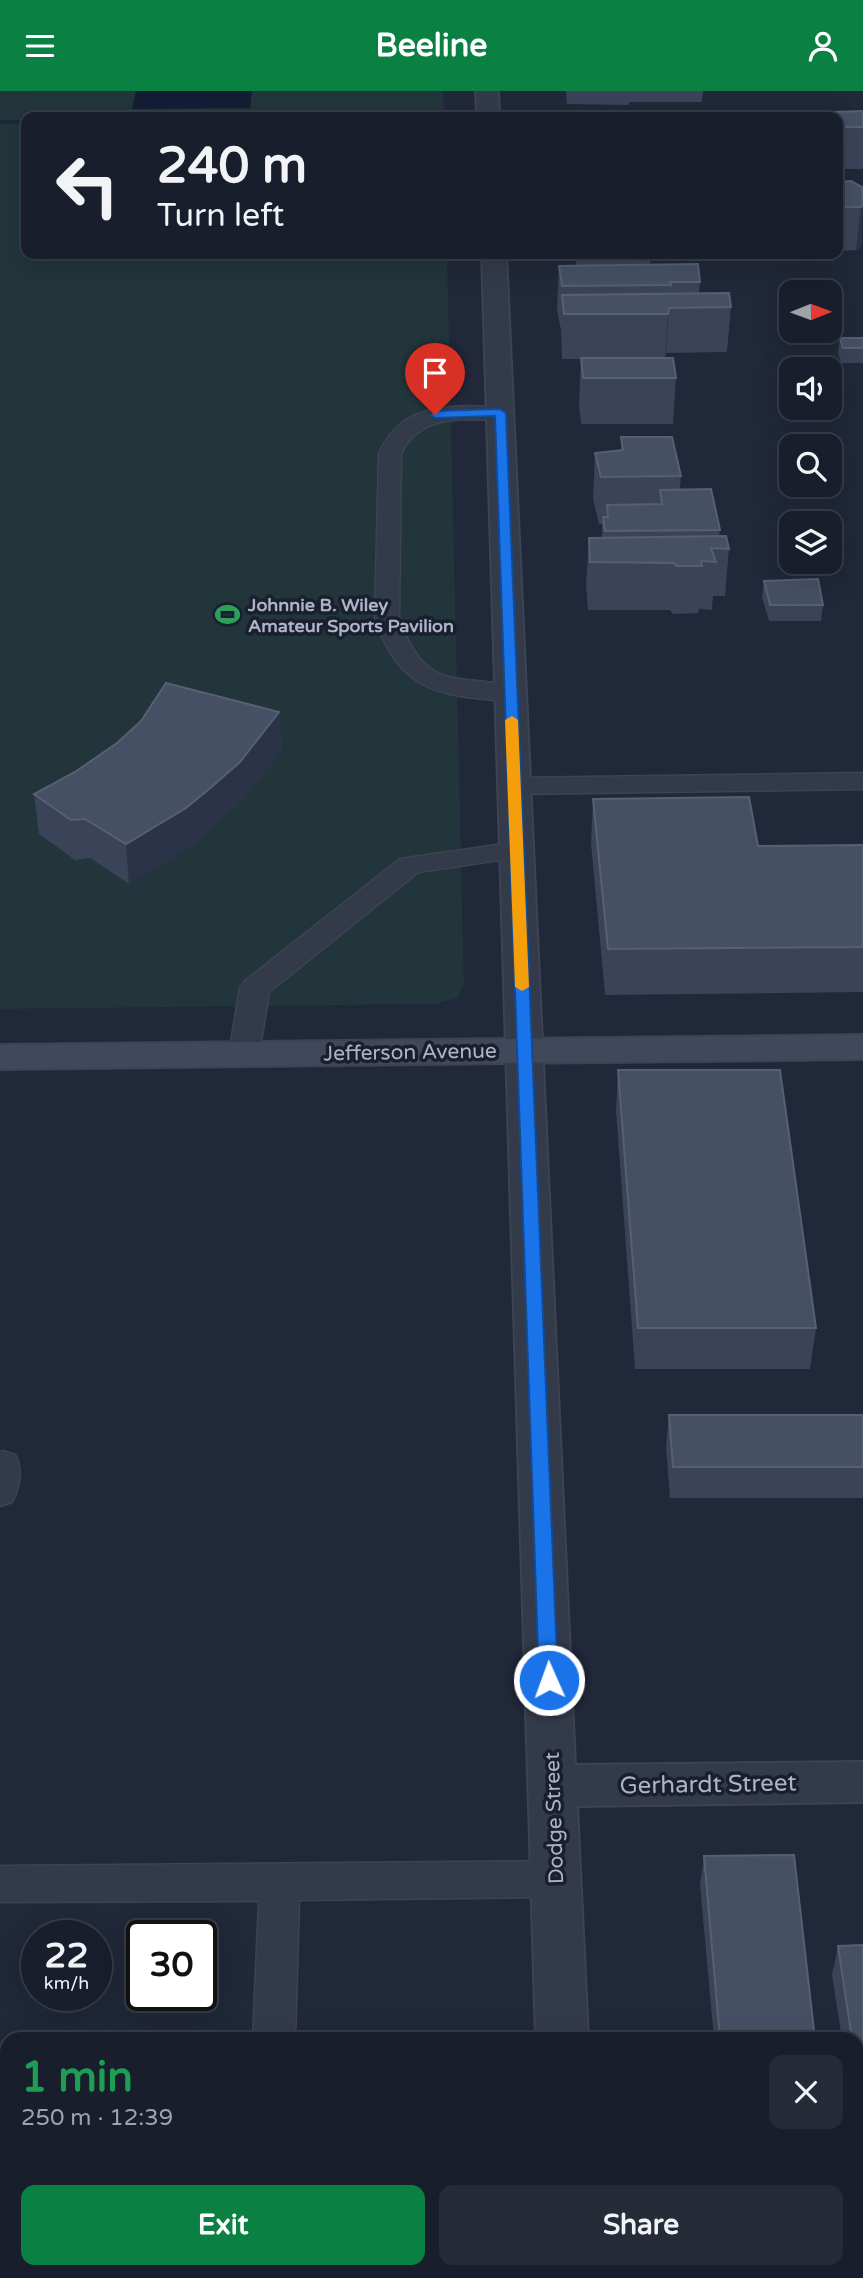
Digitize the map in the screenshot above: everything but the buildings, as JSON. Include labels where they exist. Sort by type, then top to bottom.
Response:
[{"type":"street","points":[[487,91],[488,112]]},
{"type":"street","name":"Dodge Street","points":[[494,259],[562,2032]]},
{"type":"street","name":"Jefferson Avenue","points":[[0,1057],[863,1047]]},
{"type":"street","name":"Gerhardt Street","points":[[553,1786],[863,1782]]},
{"type":"lane","points":[[500,413],[435,415],[407,428],[394,441],[390,454],[387,619],[391,635],[404,655],[417,671],[437,684],[466,691],[511,693]]},
{"type":"lane","points":[[514,786],[863,781]]},
{"type":"lane","points":[[244,1054],[255,988],[410,865],[517,851]]},
{"type":"lane","points":[[0,1884],[280,1884],[556,1879]]},
{"type":"lane","points":[[274,2032],[280,1884]]},
{"type":"green space","points":[[0,91],[443,91],[444,112],[21,112],[21,120],[0,120]]},
{"type":"green space","name":"Johnnie B. Wiley Amateur Sports Pavilion","points":[[0,124],[21,124],[21,259],[447,259],[464,985],[457,998],[435,1004],[0,1009]]},
{"type":"water","points":[[136,91],[252,91],[250,108],[132,109]]},
{"type":"slow traffic","points":[[512,720],[522,987]]},
{"type":"place","name":"Johnnie B. Wiley Amateur Sports Pavilion","points":[[228,615]]},
{"type":"route","points":[[435,415],[459,412],[500,413],[549,1680]]}]
